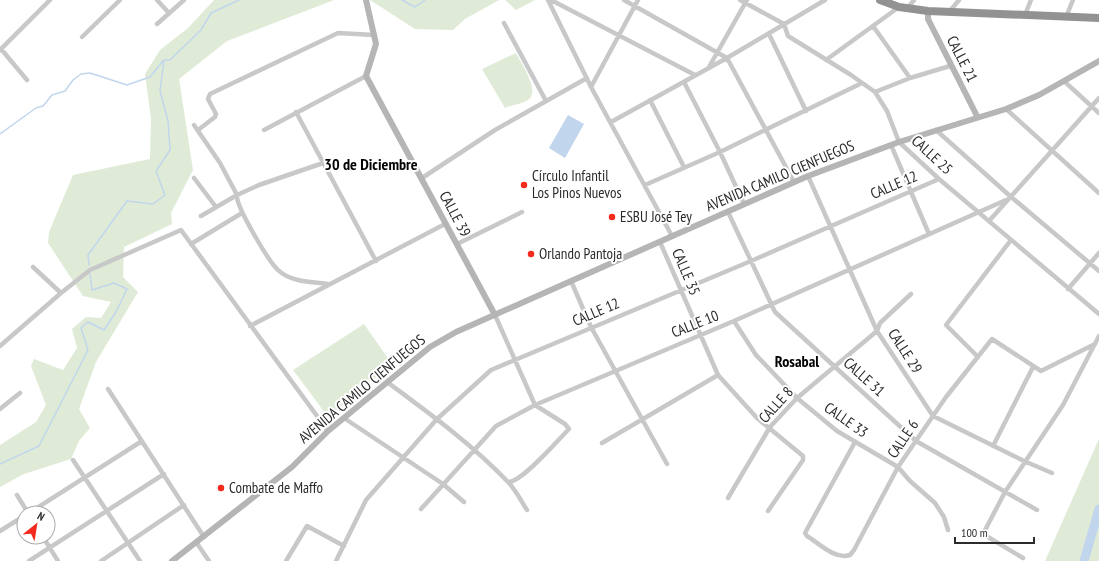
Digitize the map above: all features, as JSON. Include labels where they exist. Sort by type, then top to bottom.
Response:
[{"type":"highway","points":[[880,0],[903,8],[928,12],[1099,18]]},
{"type":"main road","points":[[366,0],[376,44],[366,76]]},
{"type":"main road","name":"CALLE 21","points":[[928,12],[928,19],[950,66],[977,116]]},
{"type":"main road","name":"AVENIDA CAMILO CIENFUEGOS","points":[[172,561],[204,537],[235,510],[292,467],[328,431],[430,347],[456,332],[808,176],[891,145],[977,116],[1006,109],[1065,82],[1099,61]]},
{"type":"main road","name":"CALLE 39","points":[[366,76],[495,315]]},
{"type":"street","points":[[27,80],[0,50],[50,0]]},
{"type":"street","points":[[82,37],[120,0]]},
{"type":"street","points":[[157,0],[169,13]]},
{"type":"street","points":[[157,24],[184,0]]},
{"type":"street","points":[[548,0],[591,87],[672,236]]},
{"type":"street","points":[[551,0],[695,75]]},
{"type":"street","points":[[624,0],[718,51],[727,58],[767,129],[794,182]]},
{"type":"street","points":[[591,87],[638,0]]},
{"type":"street","name":"CALLE 25","points":[[740,0],[746,1],[784,24],[788,36],[874,92],[887,111],[900,142],[978,213],[1099,314]]},
{"type":"street","points":[[611,122],[727,58],[825,0]]},
{"type":"street","points":[[826,60],[873,26],[914,0]]},
{"type":"street","points":[[949,12],[959,0]]},
{"type":"street","points":[[1025,15],[1031,0]]},
{"type":"street","points":[[1066,17],[1073,0]]},
{"type":"street","points":[[709,67],[746,1]]},
{"type":"street","points":[[504,23],[546,101]]},
{"type":"street","points":[[873,26],[910,78]]},
{"type":"street","points":[[198,130],[215,117],[216,114],[208,99],[210,94],[338,33],[374,35]]},
{"type":"street","points":[[769,34],[806,111]]},
{"type":"street","points":[[874,92],[910,78],[950,66]]},
{"type":"street","points":[[264,130],[366,76]]},
{"type":"street","points":[[422,178],[495,130],[587,78]]},
{"type":"street","points":[[684,82],[720,152],[744,204]]},
{"type":"street","points":[[1065,82],[1099,113]]},
{"type":"street","points":[[645,186],[684,167],[720,152],[862,83]]},
{"type":"street","points":[[988,221],[1099,98]]},
{"type":"street","points":[[650,100],[684,167]]},
{"type":"street","points":[[1006,109],[1099,192]]},
{"type":"street","points":[[296,112],[376,261]]},
{"type":"street","points":[[194,125],[220,163],[236,195],[236,199],[242,213],[278,270],[292,278],[328,284]]},
{"type":"street","points":[[936,130],[1008,198],[1099,272]]},
{"type":"street","points":[[891,145],[930,234]]},
{"type":"street","points":[[201,216],[236,195],[259,185],[323,163]]},
{"type":"street","name":"CALLE 29","points":[[808,176],[877,331],[933,416]]},
{"type":"street","points":[[194,178],[216,207]]},
{"type":"street","name":"CALLE 12","points":[[336,561],[366,500],[437,419],[491,370],[514,359],[751,261],[939,179]]},
{"type":"street","name":"CALLE 10","points":[[421,509],[496,426],[535,405],[851,270],[1008,198]]},
{"type":"street","points":[[457,244],[522,212]]},
{"type":"street","name":"CALLE 31","points":[[728,212],[772,304],[774,312],[916,441],[1037,510]]},
{"type":"street","points":[[191,244],[242,213]]},
{"type":"street","points":[[250,326],[445,224]]},
{"type":"street","points":[[0,346],[61,292],[90,270],[181,230],[328,431]]},
{"type":"street","points":[[977,356],[946,325],[1011,240]]},
{"type":"street","name":"CALLE 35","points":[[660,242],[718,375],[757,418],[770,427],[803,456],[803,460],[768,511]]},
{"type":"street","points":[[1068,289],[1099,253]]},
{"type":"street","points":[[33,267],[61,292]]},
{"type":"street","points":[[571,281],[591,327],[614,371],[667,464]]},
{"type":"street","name":"CALLE 8","points":[[728,498],[770,427],[797,398],[877,331],[880,322],[911,294]]},
{"type":"street","name":"CALLE 39","points":[[495,315],[535,405]]},
{"type":"street","name":"CALLE 33","points":[[734,321],[756,354],[797,398],[837,431],[898,467],[910,481],[935,503],[944,517],[948,530]]},
{"type":"street","points":[[1023,558],[983,534],[1005,492],[1063,405],[1099,336]]},
{"type":"street","name":"CALLE 6","points":[[855,442],[805,533],[807,536],[836,555],[844,557],[850,555],[854,550],[898,467],[933,416],[992,338],[1033,367]]},
{"type":"street","points":[[993,446],[1033,367],[1041,371],[1096,344]]},
{"type":"street","points":[[602,443],[718,375]]},
{"type":"street","points":[[388,382],[437,419],[499,472],[509,482],[527,510]]},
{"type":"street","points":[[108,390],[204,537]]},
{"type":"street","points":[[0,409],[20,393]]},
{"type":"street","points":[[509,482],[513,482],[527,472],[569,429],[565,424],[535,405]]},
{"type":"street","points":[[933,416],[1024,462],[1052,472]]},
{"type":"street","points":[[344,418],[443,484],[464,502]]},
{"type":"street","points":[[42,505],[142,441]]},
{"type":"street","points":[[73,460],[140,561]]},
{"type":"street","points":[[29,561],[164,474]]},
{"type":"street","points":[[17,495],[24,505]]},
{"type":"street","points":[[101,561],[184,505]]},
{"type":"street","points":[[0,532],[16,521]]},
{"type":"street","points":[[286,561],[307,526],[344,546]]},
{"type":"street","points":[[196,542],[209,561]]},
{"type":"street","points":[[50,547],[58,561]]},
{"type":"green space","points":[[214,0],[334,0],[227,41],[179,79],[193,170],[171,213],[172,224],[124,247],[123,277],[138,292],[96,362],[79,409],[90,428],[79,441],[71,459],[24,474],[0,487],[0,445],[36,422],[46,405],[31,366],[34,359],[63,370],[77,348],[72,329],[86,317],[101,318],[111,302],[83,296],[48,243],[49,232],[73,175],[150,159],[151,119],[145,74],[160,50],[188,28]]},
{"type":"green space","points":[[370,0],[499,0],[465,19],[453,30],[415,29]]},
{"type":"green space","points":[[505,0],[535,0],[516,10]]},
{"type":"green space","points":[[516,53],[531,83],[532,95],[524,102],[505,108],[482,69]]},
{"type":"green space","points":[[364,324],[392,364],[328,417],[293,370]]},
{"type":"green space","points":[[1099,438],[1099,561],[1045,561],[1098,441]]},
{"type":"water","points":[[568,115],[584,124],[565,158],[549,148]]},
{"type":"waterway","points":[[89,265],[88,255],[127,201],[153,204],[165,195],[156,171],[170,150],[168,121],[160,91],[164,60],[170,60],[201,30],[211,13],[239,0]]},
{"type":"waterway","points":[[402,0],[415,7],[425,0]]},
{"type":"waterway","points":[[0,134],[36,108],[43,106],[52,95],[65,91],[73,80],[81,74],[90,73],[127,85],[150,77],[163,61]]},
{"type":"waterway","points":[[0,464],[39,446],[88,350],[81,328],[88,322],[104,330],[116,312],[127,289],[114,283],[92,290],[90,274]]},
{"type":"waterway","points":[[1084,561],[1099,509]]},
{"type":"place","name":"Círculo Infantil Los Pinos Nuevos","points":[[524,185]]},
{"type":"place","name":"ESBU José Tey","points":[[612,217]]},
{"type":"place","name":"Orlando Pantoja","points":[[531,254]]},
{"type":"place","name":"Combate de Maffo","points":[[221,488]]},
{"type":"district","name":"30 de Diciembre","points":[[371,164]]},
{"type":"district","name":"Rosabal","points":[[797,361]]}]
